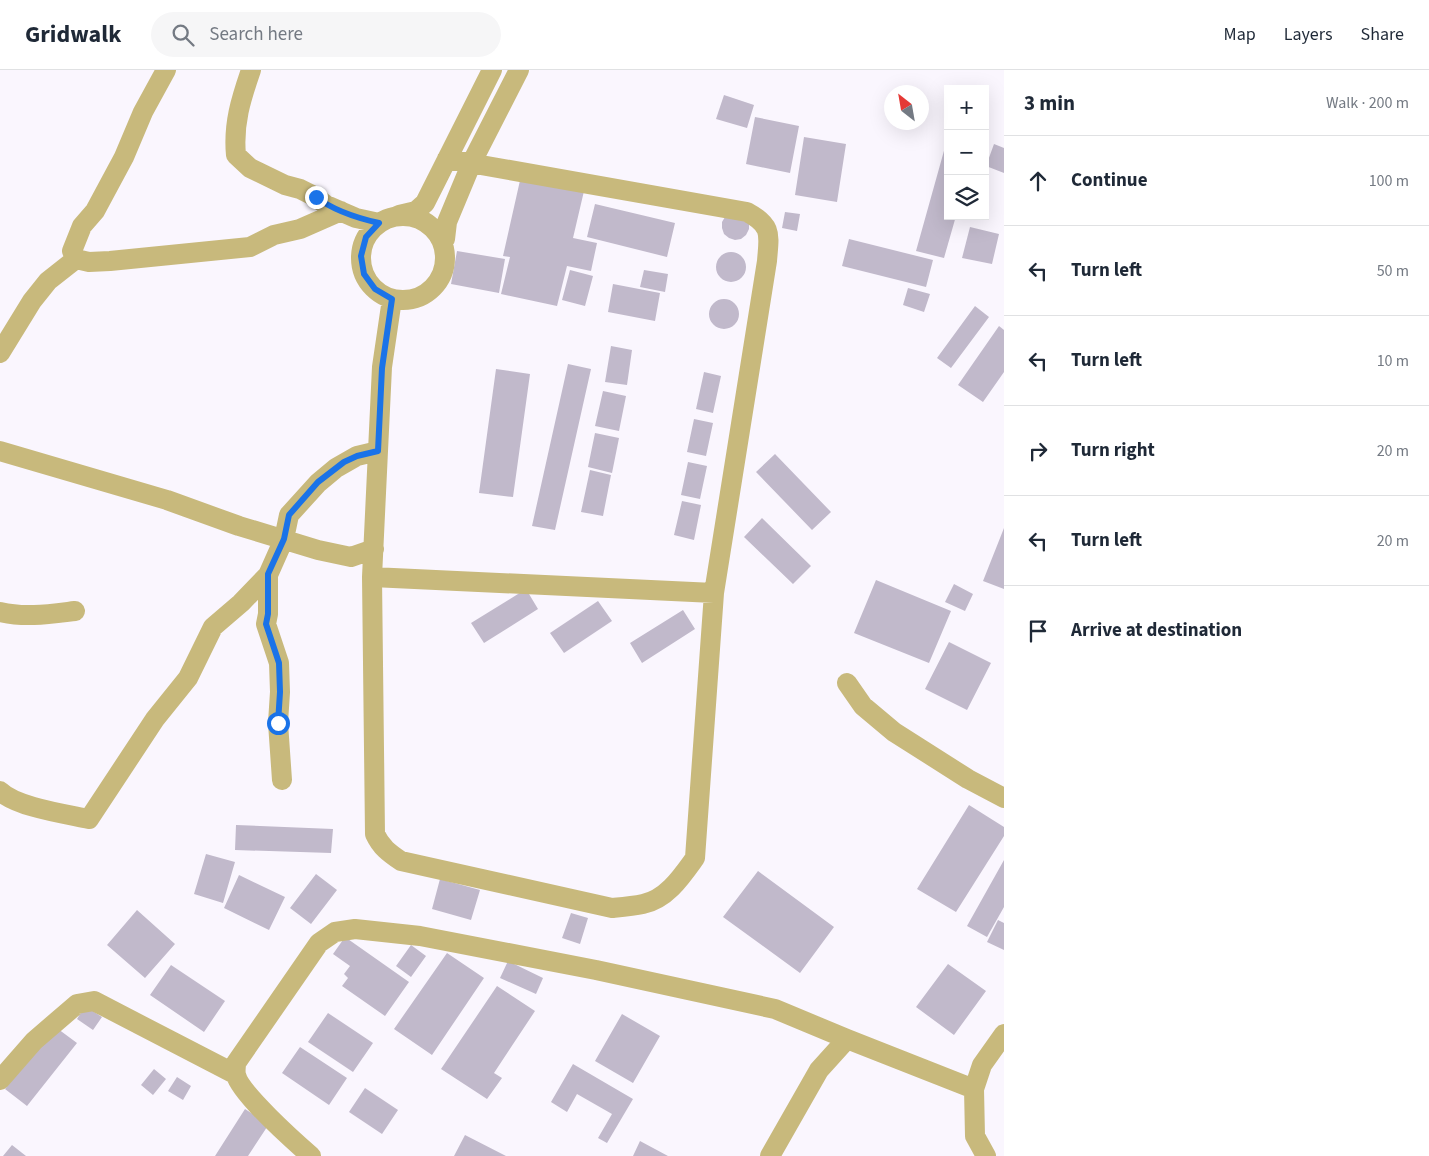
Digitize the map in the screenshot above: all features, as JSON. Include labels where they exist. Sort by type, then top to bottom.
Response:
[{"type":"street","points":[[76,259],[72,251],[82,226],[95,211],[124,157],[143,112],[166,70]]},
{"type":"street","points":[[251,70],[240,102],[234,138],[236,155],[250,168],[285,185],[300,189],[316,197],[326,205],[356,218],[388,220],[415,217],[432,226],[443,241]]},
{"type":"street","points":[[492,70],[425,203],[416,210],[388,220],[366,237],[361,256],[364,274],[375,289],[392,299],[411,299],[428,292],[441,278],[446,260],[443,241],[448,222],[472,162],[519,70]]},
{"type":"street","points":[[392,299],[382,368],[372,576],[375,834],[380,845],[388,853],[401,861],[612,908],[645,904],[662,895],[678,883],[696,858],[714,593],[767,261],[769,232],[760,219],[747,212],[447,159]]},
{"type":"street","points":[[76,259],[89,262],[110,261],[250,247],[342,211]]},
{"type":"street","points":[[0,353],[32,301],[48,281],[76,259]]},
{"type":"street","points":[[0,451],[158,497],[239,526],[318,550],[351,556],[374,549]]},
{"type":"street","points":[[0,791],[7,798],[26,804],[89,819],[155,719],[188,678],[213,626],[241,603],[268,574],[284,539],[289,515],[318,482],[344,462],[357,456],[378,451]]},
{"type":"street","points":[[268,574],[268,614],[266,624],[279,663],[278,723],[282,780]]},
{"type":"street","points":[[372,576],[714,593]]},
{"type":"street","points":[[0,612],[11,615],[42,615],[75,611]]},
{"type":"street","points":[[847,682],[863,706],[894,732],[968,779],[1004,798]]},
{"type":"street","points":[[311,1156],[279,1128],[240,1085],[236,1074],[236,1063],[319,942],[335,932],[355,929],[420,936],[596,970],[775,1009],[974,1088]]},
{"type":"street","points":[[0,1080],[34,1041],[77,1004],[94,1001],[236,1074]]},
{"type":"street","points":[[986,1156],[975,1136],[974,1088],[982,1065],[1004,1034]]},
{"type":"street","points":[[770,1156],[819,1070],[847,1039]]},
{"type":"building","points":[[724,95],[754,105],[747,128],[716,119]]},
{"type":"building","points":[[755,117],[799,126],[790,173],[746,164]]},
{"type":"building","points":[[804,137],[846,144],[837,202],[795,195]]},
{"type":"building","points":[[994,144],[1004,148],[1004,173],[989,167],[989,158]]},
{"type":"building","points":[[944,151],[944,220],[955,220],[944,258],[916,251]]},
{"type":"building","points":[[521,176],[584,191],[573,238],[597,243],[591,271],[567,266],[557,306],[501,294],[510,257],[503,256]]},
{"type":"building","points":[[595,204],[675,223],[667,257],[587,237]]},
{"type":"building","points":[[785,212],[800,214],[797,231],[782,228]]},
{"type":"building","points":[[725,217],[749,222],[749,229],[746,235],[741,239],[735,240],[724,234],[722,222]]},
{"type":"building","points":[[970,227],[999,234],[992,264],[962,258]]},
{"type":"building","points":[[849,239],[933,260],[926,287],[842,266]]},
{"type":"building","points":[[457,251],[505,259],[499,293],[451,284]]},
{"type":"building","points":[[731,252],[742,256],[746,267],[742,278],[731,282],[720,278],[716,267],[720,256]]},
{"type":"building","points":[[570,270],[593,276],[585,306],[562,300]]},
{"type":"building","points":[[644,270],[668,274],[665,292],[640,287]]},
{"type":"building","points":[[613,284],[660,293],[655,321],[608,312]]},
{"type":"building","points":[[908,288],[930,294],[924,312],[903,305]]},
{"type":"building","points":[[724,299],[734,304],[739,314],[734,324],[724,329],[714,324],[709,314],[714,304]]},
{"type":"building","points":[[975,306],[989,317],[951,368],[937,358]]},
{"type":"building","points":[[999,326],[1004,330],[1004,372],[983,402],[958,385]]},
{"type":"building","points":[[611,346],[632,350],[627,385],[605,382]]},
{"type":"building","points":[[568,364],[591,369],[555,530],[532,526]]},
{"type":"building","points":[[496,369],[530,374],[513,497],[479,493]]},
{"type":"building","points":[[704,372],[721,376],[713,413],[696,409]]},
{"type":"building","points":[[603,391],[626,396],[619,431],[595,426]]},
{"type":"building","points":[[694,419],[713,423],[706,456],[687,452]]},
{"type":"building","points":[[595,433],[619,438],[612,473],[588,467]]},
{"type":"building","points":[[775,454],[831,512],[812,530],[756,472]]},
{"type":"building","points":[[688,462],[707,466],[700,499],[681,495]]},
{"type":"building","points":[[590,470],[611,475],[603,516],[581,512]]},
{"type":"building","points":[[682,501],[701,505],[694,540],[674,535]]},
{"type":"building","points":[[762,518],[811,566],[793,584],[744,537]]},
{"type":"building","points":[[1004,528],[1004,589],[983,581]]},
{"type":"building","points":[[876,580],[951,611],[929,663],[854,633]]},
{"type":"building","points":[[954,584],[973,594],[965,611],[945,602]]},
{"type":"building","points":[[526,589],[538,609],[484,643],[471,623]]},
{"type":"building","points":[[598,601],[612,621],[564,653],[550,633]]},
{"type":"building","points":[[683,610],[695,629],[642,663],[630,643]]},
{"type":"building","points":[[949,642],[991,663],[967,710],[925,689]]},
{"type":"building","points":[[969,805],[1004,827],[1004,836],[956,912],[917,889]]},
{"type":"building","points":[[236,825],[333,829],[331,853],[235,850]]},
{"type":"building","points":[[206,854],[235,862],[223,903],[194,894]]},
{"type":"building","points":[[1004,860],[1004,907],[987,937],[967,926]]},
{"type":"building","points":[[758,871],[834,927],[800,973],[723,917]]},
{"type":"building","points":[[316,874],[337,890],[311,924],[290,908]]},
{"type":"building","points":[[239,875],[285,897],[269,930],[224,908]]},
{"type":"building","points":[[440,879],[480,890],[471,920],[432,909]]},
{"type":"building","points":[[137,910],[175,944],[145,978],[107,945]]},
{"type":"building","points":[[571,913],[588,918],[580,944],[562,938]]},
{"type":"building","points":[[998,920],[1004,923],[1004,950],[987,942]]},
{"type":"building","points":[[345,937],[409,982],[385,1016],[342,986],[348,978],[344,974],[350,966],[333,954]]},
{"type":"building","points":[[411,945],[426,956],[411,977],[396,966]]},
{"type":"building","points":[[447,953],[484,978],[432,1055],[394,1029]]},
{"type":"building","points":[[508,961],[543,978],[536,994],[500,978]]},
{"type":"building","points":[[948,964],[986,991],[954,1035],[916,1007]]},
{"type":"building","points":[[171,965],[225,1001],[204,1032],[150,995]]},
{"type":"building","points":[[497,986],[535,1011],[494,1073],[502,1078],[487,1099],[441,1069]]},
{"type":"building","points":[[85,1006],[102,1017],[93,1030],[77,1019]]},
{"type":"building","points":[[328,1013],[373,1043],[353,1072],[308,1042]]},
{"type":"building","points":[[622,1014],[660,1036],[633,1083],[595,1061]]},
{"type":"building","points":[[54,1026],[77,1043],[27,1106],[5,1089]]},
{"type":"building","points":[[300,1047],[347,1078],[329,1105],[282,1073]]},
{"type":"building","points":[[573,1064],[633,1099],[607,1143],[598,1138],[612,1114],[577,1094],[567,1112],[551,1102]]},
{"type":"building","points":[[154,1069],[166,1079],[153,1095],[141,1085]]},
{"type":"building","points":[[177,1077],[191,1086],[183,1100],[168,1091]]},
{"type":"building","points":[[365,1088],[398,1110],[382,1134],[349,1112]]},
{"type":"building","points":[[245,1109],[269,1124],[248,1156],[215,1156]]},
{"type":"building","points":[[465,1135],[506,1156],[454,1156]]},
{"type":"building","points":[[640,1141],[668,1156],[633,1156]]},
{"type":"building","points":[[12,1145],[26,1156],[3,1156]]},
{"type":"route","points":[[278,723],[279,663],[266,624],[268,614],[268,574],[284,539],[289,515],[306,498],[318,482],[344,462],[357,456],[378,451],[382,368],[392,299],[375,289],[364,274],[361,256],[366,237],[379,223],[356,218],[326,205],[316,197]]}]
